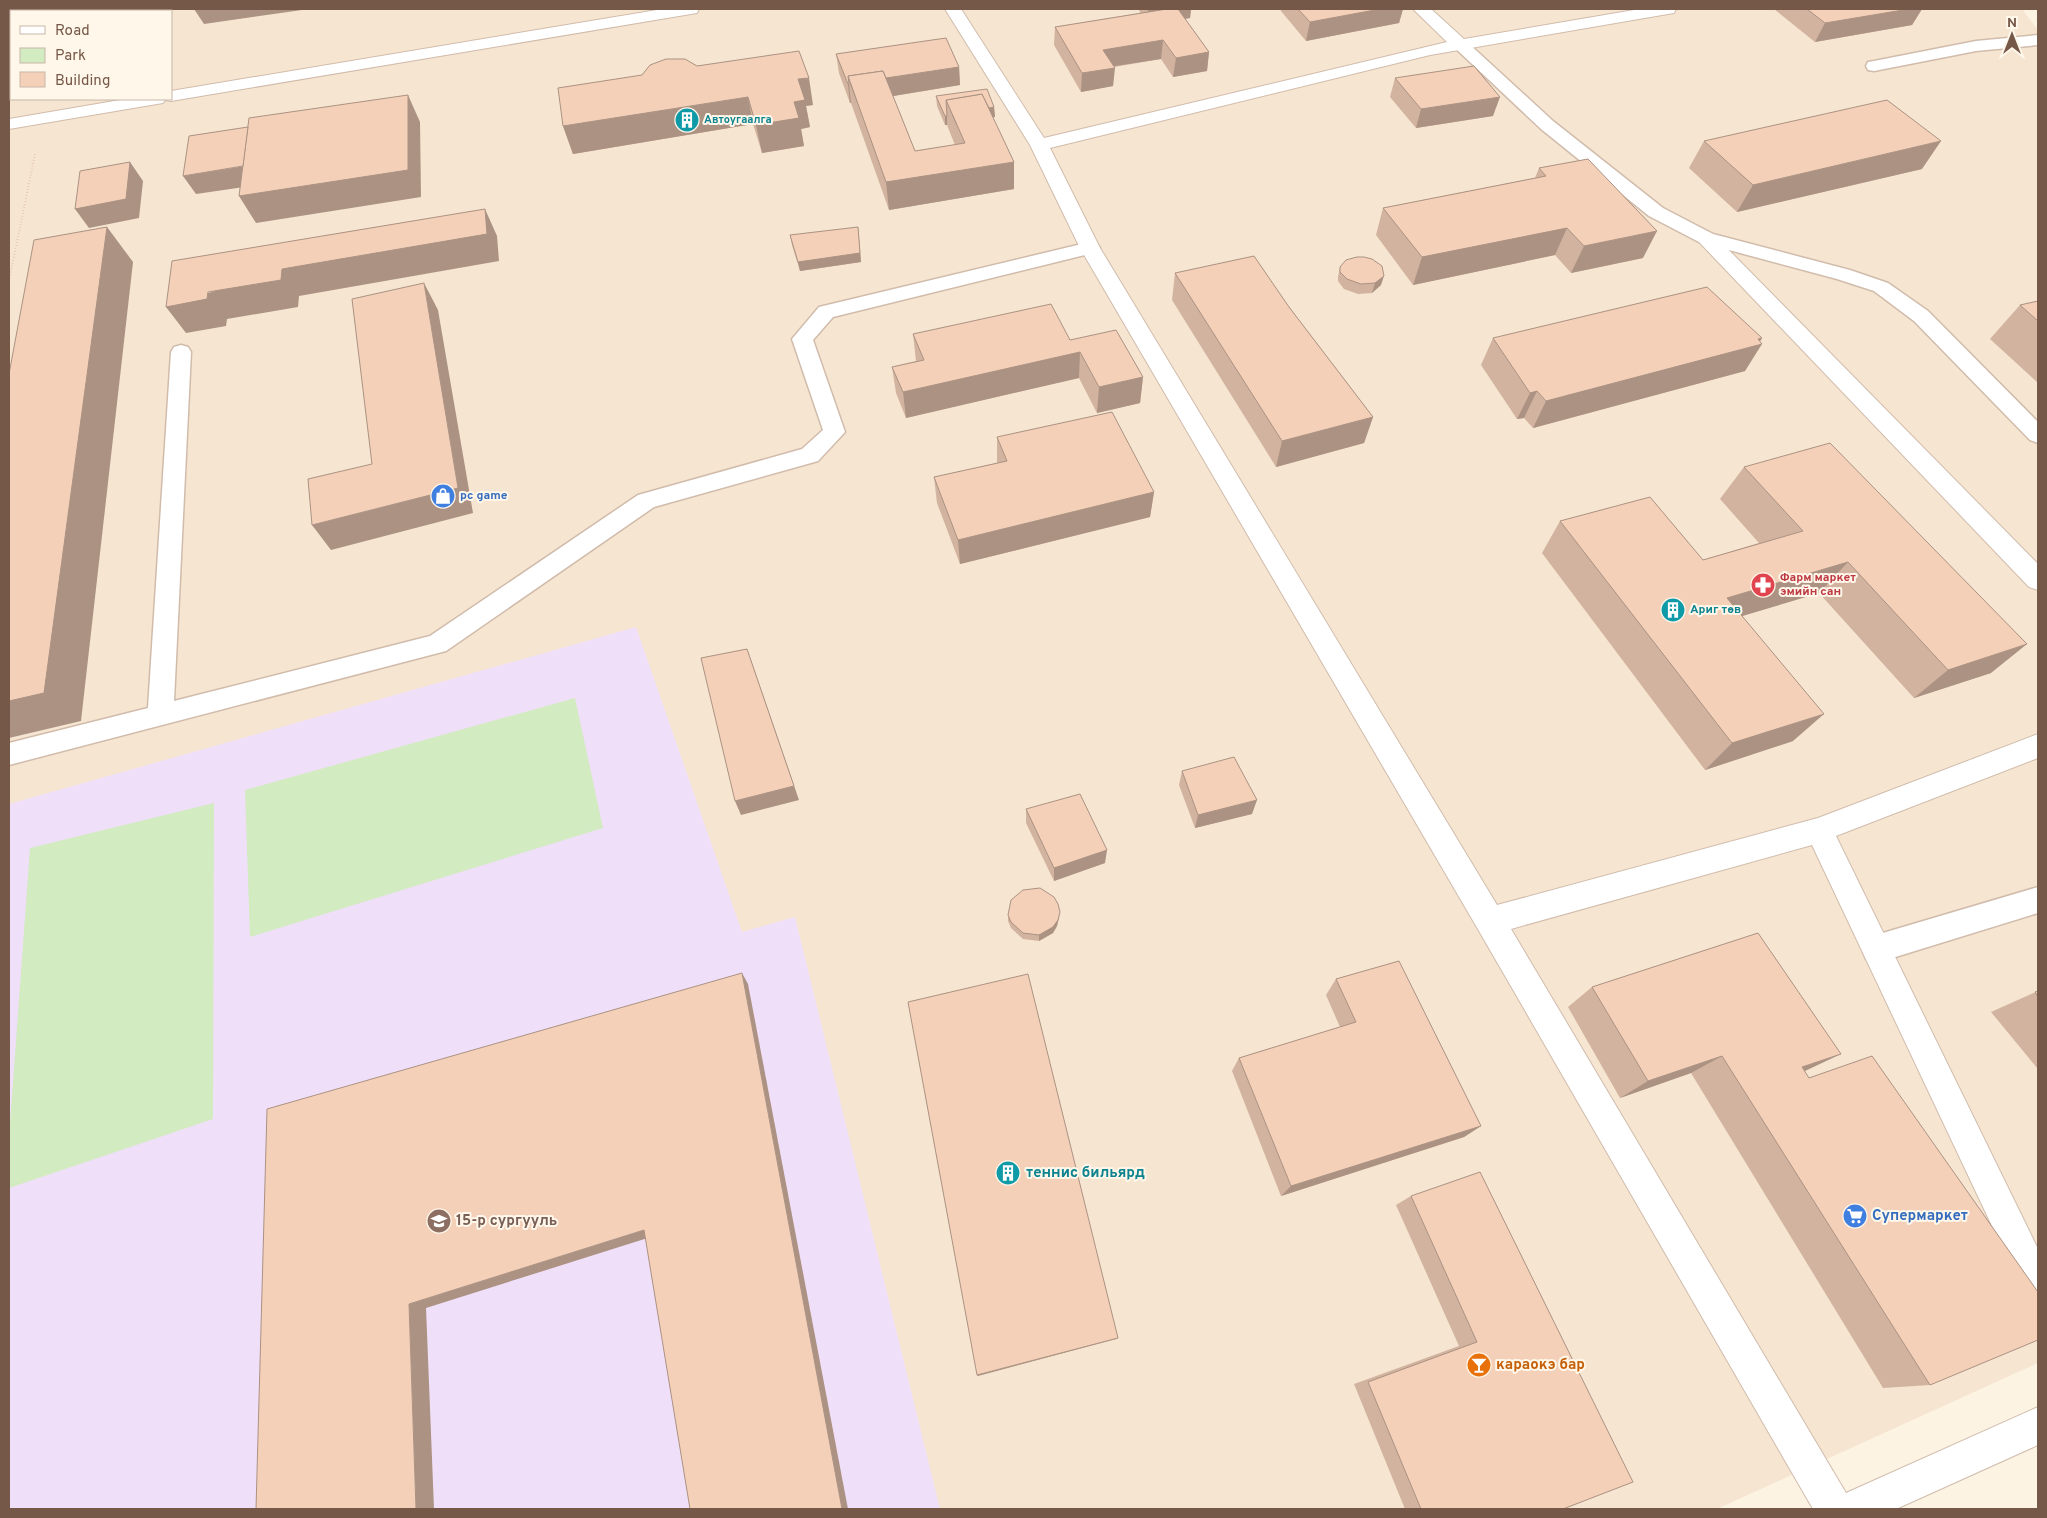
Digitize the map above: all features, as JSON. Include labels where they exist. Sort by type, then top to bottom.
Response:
[{"type":"street","points":[[172,96],[691,9]]},
{"type":"street","points":[[953,9],[1039,145],[1090,248],[1490,921],[1834,1509]]},
{"type":"street","points":[[1421,9],[1461,45]]},
{"type":"street","points":[[1039,145],[1430,50],[1668,9]]},
{"type":"street","points":[[9,124],[151,100]]},
{"type":"street","points":[[1706,238],[2038,580]]},
{"type":"street","points":[[1490,921],[1819,830],[2038,746]]},
{"type":"street","points":[[1819,830],[2038,1286]]},
{"type":"street","points":[[1853,1509],[2038,1426]]},
{"type":"lane","points":[[1874,66],[1960,47],[2038,40]]},
{"type":"lane","points":[[1461,45],[1547,125],[1656,212],[1706,238],[1766,256],[1843,274],[1881,287],[1921,316],[2038,435]]},
{"type":"lane","points":[[9,754],[437,644],[646,501],[810,455],[834,432],[802,339],[826,312],[1090,248]]},
{"type":"lane","points":[[160,715],[181,352]]},
{"type":"lane","points":[[1876,949],[2038,900]]},
{"type":"path","points":[[9,281],[43,118]]},
{"type":"shaded area","points":[[2022,9],[2038,30],[2038,1363],[1717,1509],[9,1509],[10,41],[10,100],[172,100],[172,10],[18,10]]},
{"type":"shaded area","name":"15-р сургууль","points":[[636,627],[742,932],[795,917],[940,1509],[9,1509],[9,804]]},
{"type":"green space","points":[[575,698],[603,828],[250,937],[245,790]]},
{"type":"green space","points":[[214,803],[213,1119],[9,1188],[9,1137],[30,848]]},
{"type":"building","points":[[1167,9],[1178,9],[1209,52],[1176,58],[1163,40],[1103,50],[1115,68],[1082,73],[1055,27]]},
{"type":"building","points":[[1298,9],[1380,9],[1310,22]]},
{"type":"building","points":[[1807,9],[1909,9],[1825,23]]},
{"type":"building","points":[[946,38],[959,67],[886,78],[883,71],[848,76],[848,84],[836,54]]},
{"type":"building","points":[[799,51],[809,78],[798,79],[805,100],[794,102],[799,118],[756,125],[748,97],[563,126],[558,88],[642,75],[650,65],[666,59],[685,59],[697,66]]},
{"type":"building","points":[[1474,66],[1500,97],[1421,109],[1395,78]]},
{"type":"building","points":[[883,71],[915,151],[965,143],[946,100],[982,94],[1014,162],[886,182],[848,76]]},
{"type":"building","points":[[987,89],[994,107],[989,108],[982,94],[946,100],[947,116],[945,116],[936,96]]},
{"type":"building","points":[[408,95],[408,170],[239,196],[249,118]]},
{"type":"building","points":[[1887,100],[1941,141],[1753,185],[1704,141]]},
{"type":"building","points":[[248,127],[243,166],[183,176],[189,136]]},
{"type":"building","points":[[1588,159],[1657,231],[1584,246],[1567,228],[1422,257],[1383,208],[1546,176],[1539,168]]},
{"type":"building","points":[[130,162],[126,199],[75,209],[80,171]]},
{"type":"building","points":[[485,209],[487,234],[282,269],[281,280],[208,292],[207,299],[166,307],[172,261]]},
{"type":"building","points":[[107,227],[44,693],[9,701],[9,374],[34,240]]},
{"type":"building","points":[[858,227],[860,253],[798,262],[790,235]]},
{"type":"building","points":[[1254,256],[1289,307],[1373,417],[1282,441],[1175,273]]},
{"type":"building","points":[[1357,257],[1372,259],[1382,266],[1384,276],[1375,283],[1361,284],[1347,279],[1340,272],[1340,267],[1346,260]]},
{"type":"building","points":[[424,283],[458,488],[312,525],[308,479],[372,464],[352,299]]},
{"type":"building","points":[[1707,287],[1762,338],[1758,339],[1762,344],[1546,401],[1537,391],[1530,393],[1493,338]]},
{"type":"building","points":[[2038,301],[2038,321],[2020,305]]},
{"type":"building","points":[[1051,304],[1070,340],[1116,330],[1143,377],[1099,387],[1080,352],[903,392],[892,367],[924,360],[913,334]]},
{"type":"building","points":[[1112,412],[1154,492],[958,540],[934,477],[1007,461],[997,437]]},
{"type":"building","points":[[1830,443],[2027,644],[1948,670],[1848,562],[1727,598],[1824,714],[1732,743],[1560,521],[1650,497],[1703,560],[1803,531],[1744,467]]},
{"type":"building","points":[[747,649],[794,786],[735,801],[701,658]]},
{"type":"building","points":[[1234,757],[1257,800],[1198,815],[1182,771]]},
{"type":"building","points":[[1080,794],[1107,850],[1054,868],[1026,809]]},
{"type":"building","points":[[1040,888],[1054,897],[1058,904],[1060,912],[1058,920],[1053,927],[1039,935],[1023,933],[1011,922],[1008,915],[1011,900],[1023,890]]},
{"type":"building","name":"Супермаркет","points":[[1758,933],[1841,1054],[1802,1067],[1809,1078],[1872,1056],[2038,1292],[2038,1340],[1930,1385],[1722,1056],[1648,1081],[1592,987]]},
{"type":"building","points":[[1399,961],[1481,1126],[1291,1186],[1239,1058],[1356,1022],[1336,979]]},
{"type":"building","points":[[742,973],[842,1509],[690,1509],[644,1230],[409,1304],[416,1509],[256,1509],[267,1109]]},
{"type":"building","name":"теннис бильярд","points":[[1028,974],[1118,1338],[977,1375],[908,1002]]},
{"type":"building","name":"караокэ бар","points":[[1480,1172],[1633,1482],[1563,1509],[1421,1509],[1368,1382],[1477,1342],[1411,1196]]},
{"type":"place","name":"Автоугаалга","points":[[687,120]]},
{"type":"place","name":"pc game","points":[[443,496]]},
{"type":"place","name":"Фарм маркет эмийн сан","points":[[1763,585]]},
{"type":"place","name":"Ариг төв","points":[[1673,610]]},
{"type":"place","name":"теннис бильярд","points":[[1008,1173]]},
{"type":"place","name":"Супермаркет","points":[[1855,1216]]},
{"type":"place","name":"15-р сургууль","points":[[439,1221]]},
{"type":"place","name":"караокэ бар","points":[[1479,1365]]}]
